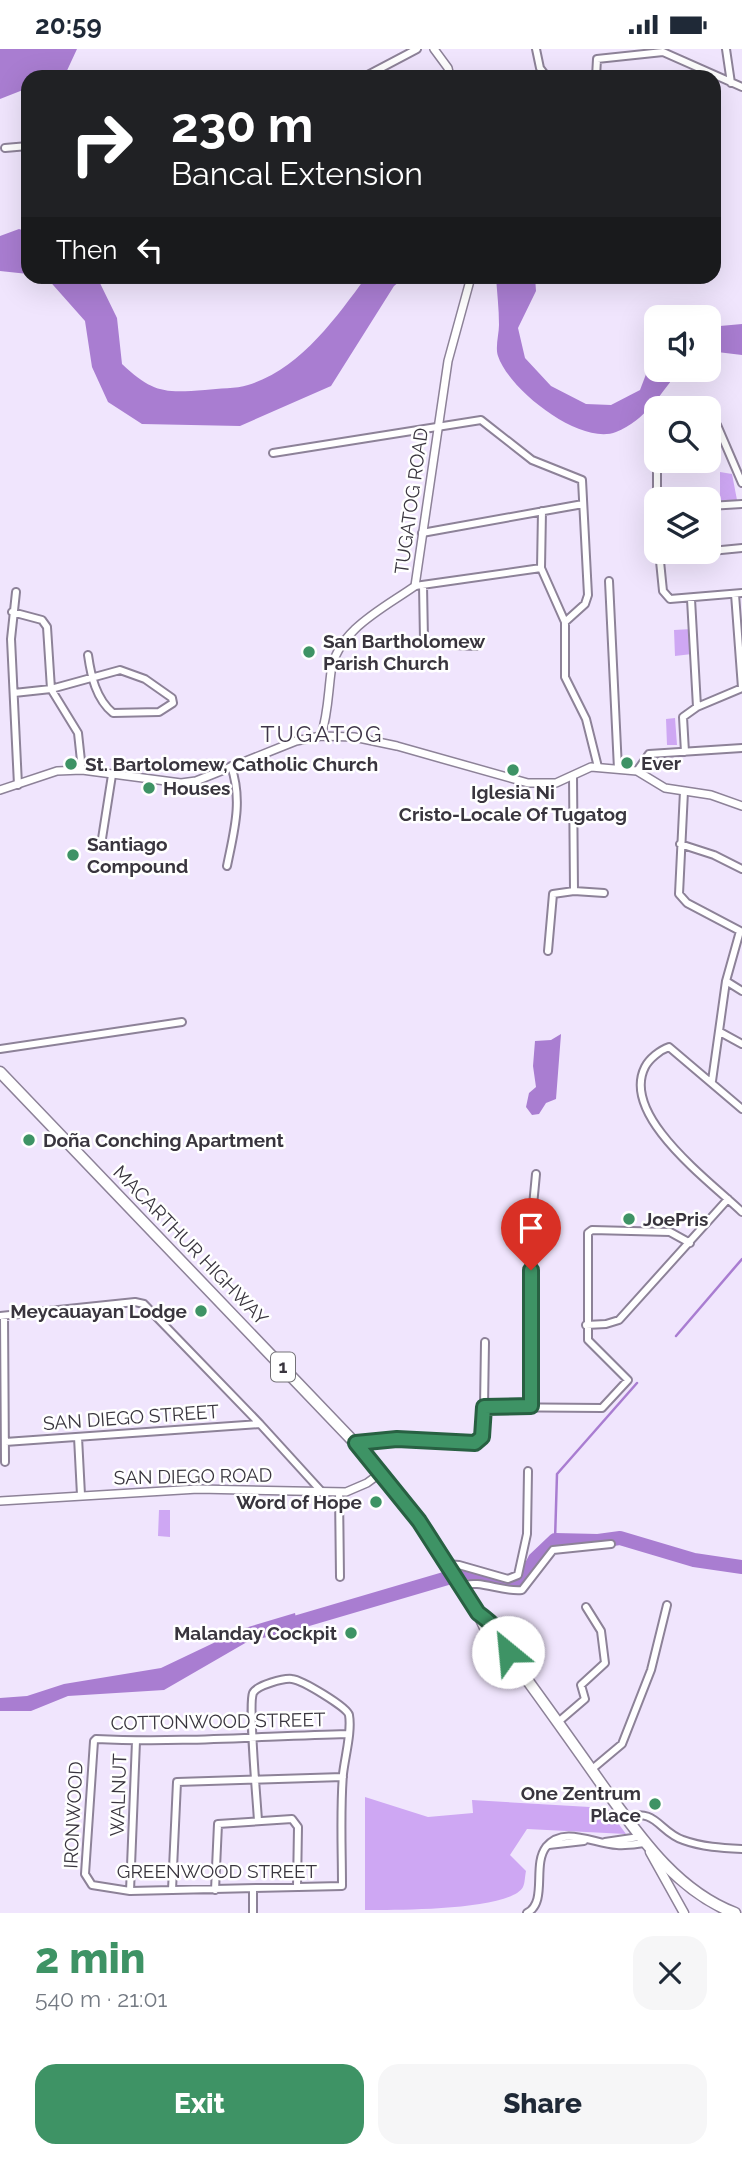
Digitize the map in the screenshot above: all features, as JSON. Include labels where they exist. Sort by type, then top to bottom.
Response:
[{"type":"highway","name":"MACARTHUR HIGHWAY","points":[[0,1072],[382,1472],[478,1613],[489,1638],[498,1649],[508,1652],[643,1842],[680,1878],[720,1907],[735,1913]]},
{"type":"main road","points":[[643,1842],[684,1913]]},
{"type":"main road","points":[[674,1895],[680,1878]]},
{"type":"street","points":[[377,70],[417,49]]},
{"type":"street","points":[[434,49],[448,70]]},
{"type":"street","points":[[537,49],[542,70]]},
{"type":"street","points":[[726,49],[731,83]]},
{"type":"street","points":[[596,70],[597,58],[663,52],[702,70]]},
{"type":"street","points":[[721,78],[742,87]]},
{"type":"street","points":[[5,148],[21,147]]},
{"type":"street","name":"TUGATOG ROAD","points":[[321,736],[329,710],[331,672],[341,645],[356,628],[419,585],[422,533],[437,428],[453,337],[469,284]]},
{"type":"street","points":[[273,453],[481,420],[532,460],[582,480],[588,600],[565,622]]},
{"type":"street","points":[[721,434],[742,483]]},
{"type":"street","points":[[422,533],[583,504]]},
{"type":"street","points":[[721,505],[742,504]]},
{"type":"street","points":[[542,511],[541,568],[565,622],[565,677],[586,719],[598,767]]},
{"type":"street","points":[[721,550],[742,548]]},
{"type":"street","points":[[660,564],[665,596],[691,599],[739,594],[742,688],[697,707],[683,717],[685,752]]},
{"type":"street","points":[[476,646],[432,644],[424,640],[419,585],[541,568]]},
{"type":"street","points":[[609,581],[618,769]]},
{"type":"street","points":[[16,592],[12,612],[18,785]]},
{"type":"street","points":[[691,599],[697,707]]},
{"type":"street","points":[[12,612],[25,614],[45,623],[51,689],[78,733],[82,770]]},
{"type":"street","points":[[14,693],[51,689],[92,676],[126,671],[145,679],[172,698],[173,703],[159,712],[113,713],[103,703],[92,676],[88,655]]},
{"type":"street","points":[[0,790],[57,771],[82,770],[189,782],[277,746],[321,736],[377,741],[528,783],[556,783],[584,769],[598,767],[636,771],[665,788],[711,795],[742,806]]},
{"type":"street","points":[[636,771],[646,755],[741,746]]},
{"type":"street","points":[[227,866],[239,802],[238,786],[231,766]]},
{"type":"street","points":[[101,845],[112,775]]},
{"type":"street","points":[[573,776],[574,891]]},
{"type":"street","points":[[684,791],[679,894],[687,903],[741,932],[726,981],[712,1081]]},
{"type":"street","points":[[680,844],[714,855],[742,869]]},
{"type":"street","points":[[548,951],[553,894],[574,891],[604,893]]},
{"type":"street","points":[[726,981],[742,991]]},
{"type":"street","points":[[0,1049],[182,1021]]},
{"type":"street","points":[[720,1032],[742,1044]]},
{"type":"street","points":[[742,1109],[673,1049],[665,1048],[646,1063],[639,1084],[639,1095],[649,1115],[678,1153],[742,1212]]},
{"type":"street","points":[[531,1406],[532,1216],[537,1174]]},
{"type":"street","points":[[586,1325],[606,1324],[619,1319],[729,1199]]},
{"type":"street","points":[[484,1407],[602,1408],[626,1386],[626,1375],[588,1340],[588,1233],[592,1230],[670,1232],[690,1243]]},
{"type":"street","name":"SAN DIEGO STREET","points":[[2,1316],[135,1302],[144,1304],[322,1492]]},
{"type":"street","points":[[2,1316],[5,1462]]},
{"type":"street","points":[[356,1443],[397,1439],[475,1443],[482,1437],[485,1342]]},
{"type":"street","name":"SAN DIEGO STREET","points":[[5,1442],[260,1424]]},
{"type":"street","points":[[78,1437],[80,1495]]},
{"type":"street","points":[[448,1568],[459,1565],[508,1579],[518,1575],[527,1535],[528,1471]]},
{"type":"street","name":"SAN DIEGO ROAD","points":[[0,1501],[198,1489],[339,1492],[367,1483],[382,1472]]},
{"type":"street","points":[[339,1492],[340,1577]]},
{"type":"street","points":[[458,1584],[477,1582],[494,1589],[522,1590],[553,1550],[611,1544]]},
{"type":"street","points":[[591,1770],[622,1744],[650,1670],[667,1605]]},
{"type":"street","points":[[557,1723],[583,1701],[585,1695],[581,1685],[605,1663],[601,1630],[586,1607]]},
{"type":"street","points":[[172,1890],[177,1782],[256,1779],[343,1777],[349,1717],[344,1707],[289,1679],[254,1691],[254,1736],[256,1779],[258,1821]]},
{"type":"street","name":"COTTONWOOD STREET","points":[[93,1744],[96,1739],[135,1741],[347,1734]]},
{"type":"street","name":"WALNUT","points":[[130,1891],[135,1741]]},
{"type":"street","name":"IRONWOOD","points":[[92,1885],[85,1874],[93,1744]]},
{"type":"street","name":"GREENWOOD STREET","points":[[92,1885],[130,1891],[342,1886],[343,1777]]},
{"type":"street","points":[[626,1818],[638,1814],[658,1821],[681,1840],[717,1848],[742,1849]]},
{"type":"street","points":[[215,1890],[218,1824],[258,1821],[296,1821],[297,1887]]},
{"type":"street","points":[[532,1912],[537,1899],[541,1856],[547,1845],[586,1840],[643,1842]]},
{"type":"street","points":[[253,1890],[253,1913]]},
{"type":"shaded area","points":[[0,49],[77,49],[67,70],[21,70],[21,91],[0,99]]},
{"type":"shaded area","points":[[21,230],[21,273],[0,271],[0,236]]},
{"type":"shaded area","points":[[52,284],[100,284],[117,318],[122,364],[151,386],[169,391],[238,387],[267,377],[300,355],[329,325],[361,284],[396,284],[331,386],[240,426],[142,424],[108,402],[92,367],[85,321]]},
{"type":"shaded area","points":[[496,284],[536,284],[536,291],[518,328],[525,358],[551,386],[586,404],[611,405],[640,390],[644,380],[644,382],[670,382],[659,396],[644,396],[644,413],[626,427],[616,432],[601,434],[584,431],[548,412],[516,384],[498,356]]},
{"type":"shaded area","points":[[742,324],[742,355],[721,352],[721,326]]},
{"type":"shaded area","points":[[720,473],[732,474],[737,500],[721,501]]},
{"type":"shaded area","points":[[692,629],[692,654],[675,656],[674,630]]},
{"type":"shaded area","points":[[675,718],[677,745],[667,745],[666,719]]},
{"type":"shaded area","points":[[561,1034],[556,1099],[546,1103],[539,1114],[532,1115],[526,1107],[529,1093],[536,1087],[533,1066],[535,1041],[551,1040]]},
{"type":"shaded area","points":[[159,1510],[170,1510],[170,1537],[158,1536]]},
{"type":"shaded area","points":[[295,1613],[298,1629],[247,1642],[164,1690],[68,1696],[31,1711],[0,1711],[0,1698],[27,1696],[64,1684],[161,1668],[245,1628]]},
{"type":"shaded area","points":[[365,1797],[428,1817],[473,1813],[472,1800],[607,1808],[626,1834],[527,1829],[510,1855],[526,1871],[523,1887],[514,1895],[475,1905],[365,1910]]},
{"type":"waterway","points":[[676,1336],[742,1259]]},
{"type":"waterway","points":[[555,1540],[557,1474],[637,1383]]},
{"type":"waterway","points":[[281,1627],[468,1572],[498,1582],[522,1584],[535,1559],[555,1540],[598,1541],[620,1538],[694,1560],[742,1567]]},
{"type":"place","name":"San Bartholomew Parish Church","points":[[309,652]]},
{"type":"place","name":"Ever","points":[[627,763]]},
{"type":"place","name":"St. Bartolomew, Catholic Church","points":[[71,764]]},
{"type":"place","name":"Iglesia Ni Cristo-Locale Of Tugatog","points":[[513,770]]},
{"type":"place","name":"Houses","points":[[149,788]]},
{"type":"place","name":"Santiago Compound","points":[[73,855]]},
{"type":"place","name":"Doña Conching Apartment","points":[[29,1140]]},
{"type":"place","name":"JoePris","points":[[629,1219]]},
{"type":"place","name":"Meycauayan Lodge","points":[[201,1311]]},
{"type":"place","name":"Word of Hope","points":[[376,1502]]},
{"type":"place","name":"Malanday Cockpit","points":[[351,1633]]},
{"type":"place","name":"One Zentrum Place","points":[[655,1804]]},
{"type":"district","name":"TUGATOG","points":[[322,734]]},
{"type":"route","points":[[508,1652],[501,1635],[492,1623],[478,1613],[419,1521],[356,1443],[397,1439],[475,1443],[482,1437],[484,1407],[531,1406],[531,1270]]}]
